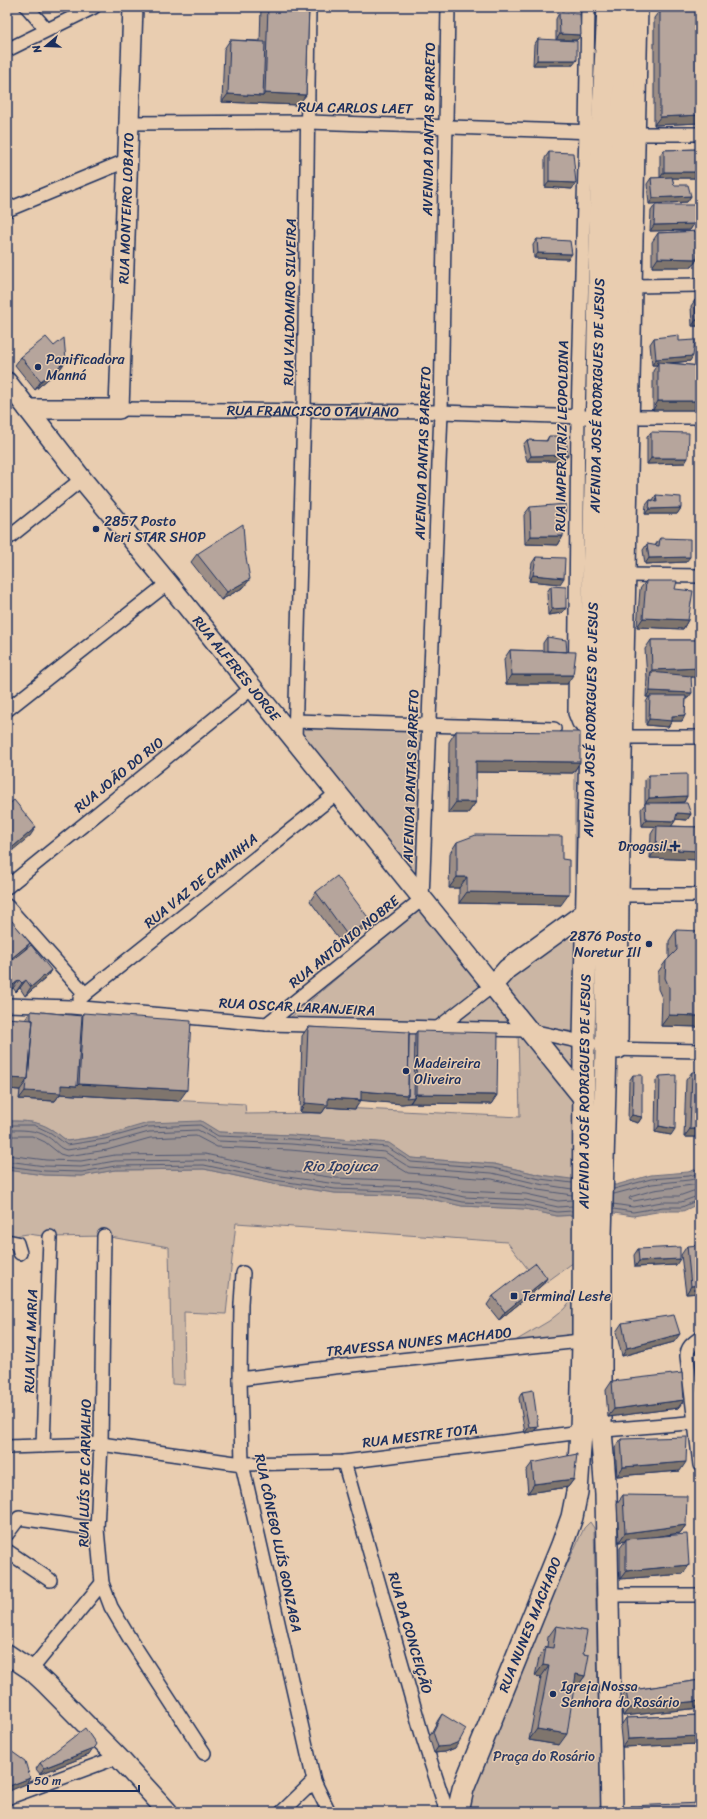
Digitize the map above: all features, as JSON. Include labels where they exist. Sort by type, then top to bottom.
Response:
[{"type":"main road","name":"AVENIDA JOSÉ RODRIGUES DE JESUS","points":[[591,1431],[594,1133],[612,1049],[612,133],[608,7]]},
{"type":"main road","name":"AVENIDA JOSÉ RODRIGUES DE JESUS","points":[[594,1133],[584,1099],[591,735],[587,417],[612,133],[628,7]]},
{"type":"main road","points":[[591,1431],[606,1494],[612,1812]]},
{"type":"main road","name":"RUA NUNES MACHADO","points":[[458,1812],[463,1789],[572,1517],[591,1431]]},
{"type":"street","points":[[27,7],[46,29]]},
{"type":"street","points":[[7,50],[46,29],[94,7]]},
{"type":"street","name":"RUA MONTEIRO LOBATO","points":[[119,409],[133,7]]},
{"type":"street","name":"RUA VALDOMIRO SILVEIRA","points":[[295,740],[304,411],[309,122],[309,7]]},
{"type":"street","name":"AVENIDA DANTAS BARRETO","points":[[422,899],[430,725],[441,412],[448,7]]},
{"type":"street","name":"AVENIDA JOSÉ RODRIGUES DE JESUS","points":[[588,7],[612,133],[633,286],[624,737],[613,899]]},
{"type":"street","name":"AVENIDA JOSÉ RODRIGUES DE JESUS","points":[[612,133],[638,7]]},
{"type":"street","name":"RUA CARLOS LAET","points":[[129,123],[309,122],[612,133],[700,134]]},
{"type":"street","points":[[7,210],[128,160]]},
{"type":"street","points":[[633,286],[700,285]]},
{"type":"street","name":"RUA ALFERES JORGE","points":[[7,382],[82,480],[168,583],[584,1099]]},
{"type":"street","name":"RUA FRANCISCO OTAVIANO","points":[[28,409],[441,412],[587,417]]},
{"type":"street","points":[[630,417],[700,417]]},
{"type":"street","points":[[7,539],[82,480]]},
{"type":"street","points":[[627,575],[700,576]]},
{"type":"street","points":[[7,710],[168,583]]},
{"type":"street","name":"RUA JOÃO DO RIO","points":[[7,887],[252,688]]},
{"type":"street","points":[[295,722],[554,729]]},
{"type":"street","points":[[624,737],[700,737]]},
{"type":"street","name":"RUA VAZ DE CAMINHA","points":[[71,1007],[85,994],[337,793]]},
{"type":"street","points":[[438,1028],[492,986],[507,969],[587,911],[613,899],[700,895]]},
{"type":"street","name":"RUA ANTÔNIO NOBRE","points":[[267,1024],[422,899]]},
{"type":"street","points":[[7,906],[85,994]]},
{"type":"street","points":[[467,955],[507,969]]},
{"type":"street","name":"RUA OSCAR LARANJEIRA","points":[[7,1005],[71,1007],[267,1024],[527,1030],[584,1041],[612,1049],[700,1051]]},
{"type":"street","name":"RUA LUÍS DE CARVALHO","points":[[104,1236],[101,1444],[97,1529],[102,1583],[112,1607],[130,1639],[204,1753]]},
{"type":"street","name":"RUA VILA MARIA","points":[[43,1446],[50,1237]]},
{"type":"street","points":[[7,1241],[18,1243],[20,1253]]},
{"type":"street","name":"RUA CÔNEGO LUÍS GONZAGA","points":[[244,1273],[241,1304],[240,1379],[242,1464],[314,1781],[329,1812]]},
{"type":"street","points":[[700,1338],[690,1345],[687,1350],[698,1422],[700,1465]]},
{"type":"street","name":"TRAVESSA NUNES MACHADO","points":[[240,1379],[334,1367],[592,1340]]},
{"type":"street","name":"RUA MESTRE TOTA","points":[[7,1447],[101,1444],[242,1464],[344,1462],[591,1431],[698,1422]]},
{"type":"street","name":"RUA DA CONCEIÇÃO","points":[[344,1462],[423,1738],[447,1812]]},
{"type":"street","points":[[7,1534],[19,1518],[97,1529]]},
{"type":"street","points":[[7,1551],[50,1580]]},
{"type":"street","points":[[31,1670],[102,1583]]},
{"type":"street","points":[[608,1595],[700,1595]]},
{"type":"street","points":[[7,1654],[31,1670],[118,1757],[168,1812]]},
{"type":"street","points":[[7,1798],[118,1757]]},
{"type":"street","points":[[282,1812],[314,1781]]},
{"type":"green space","points":[[300,726],[425,731],[418,878],[301,740]]},
{"type":"green space","points":[[575,756],[586,756],[584,874],[575,883]]},
{"type":"green space","points":[[423,905],[488,986],[437,1026],[284,1023]]},
{"type":"green space","points":[[586,915],[582,1032],[528,1028],[494,986]]},
{"type":"green space","points":[[491,988],[524,1028],[442,1027]]},
{"type":"green space","points":[[530,1031],[583,1043],[581,1095]]},
{"type":"green space","points":[[518,1032],[582,1100],[583,1182],[541,1175],[494,1164],[411,1158],[388,1143],[291,1135],[218,1132],[201,1121],[67,1141],[46,1126],[33,1122],[7,1121],[7,1089],[20,1090],[20,1099],[55,1101],[56,1094],[245,1104],[246,1114],[321,1113],[322,1107],[520,1117]]},
{"type":"green space","points":[[204,1169],[273,1184],[335,1193],[418,1196],[462,1206],[525,1209],[557,1216],[583,1215],[574,1262],[541,1286],[507,1242],[236,1223],[226,1314],[184,1312],[185,1385],[172,1384],[169,1247],[104,1236],[50,1237],[28,1234],[7,1237],[7,1170],[44,1175],[82,1176],[115,1170]]},
{"type":"green space","points":[[579,1290],[576,1334],[512,1343],[549,1321],[564,1309]]},
{"type":"green space","name":"Praça do Rosário","points":[[590,1522],[594,1528],[601,1812],[465,1812],[526,1652],[584,1528]]},
{"type":"water","name":"Rio Ipojuca","points":[[7,1121],[33,1122],[46,1126],[67,1141],[104,1136],[148,1123],[201,1121],[219,1132],[291,1135],[389,1143],[411,1158],[494,1164],[541,1175],[616,1185],[651,1175],[688,1172],[700,1168],[700,1206],[696,1205],[683,1211],[663,1211],[633,1216],[614,1213],[557,1216],[525,1209],[462,1206],[418,1196],[335,1193],[273,1184],[204,1169],[115,1170],[82,1176],[44,1175],[7,1170]]},
{"type":"building","points":[[268,7],[309,7],[306,95],[265,93]]},
{"type":"building","points":[[660,10],[700,10],[700,115],[660,117]]},
{"type":"building","points":[[559,13],[580,14],[581,35],[560,34]]},
{"type":"building","points":[[538,39],[577,41],[577,60],[537,60]]},
{"type":"building","points":[[230,40],[265,42],[263,96],[228,94]]},
{"type":"building","points":[[700,149],[700,172],[664,172],[664,150]]},
{"type":"building","points":[[549,152],[573,153],[576,183],[549,182]]},
{"type":"building","points":[[672,177],[674,185],[688,185],[691,196],[653,198],[651,178]]},
{"type":"building","points":[[655,205],[698,205],[694,224],[654,225]]},
{"type":"building","points":[[700,231],[700,245],[698,245],[697,259],[658,258],[658,233]]},
{"type":"building","points":[[537,239],[570,241],[572,254],[538,253]]},
{"type":"building","points":[[700,299],[700,320],[696,320],[695,300]]},
{"type":"building","points":[[679,335],[679,341],[695,340],[693,356],[656,359],[654,338]]},
{"type":"building","name":"Panificadora Manná","points":[[46,337],[54,346],[64,338],[66,361],[41,381],[21,357]]},
{"type":"building","points":[[658,362],[700,366],[700,401],[658,401]]},
{"type":"building","points":[[651,432],[689,433],[688,458],[651,458]]},
{"type":"building","points":[[549,436],[566,436],[568,455],[531,456],[527,440],[547,441]]},
{"type":"building","points":[[656,495],[681,497],[681,508],[649,509],[650,500],[657,502]]},
{"type":"building","points":[[566,504],[563,536],[531,536],[530,507]]},
{"type":"building","points":[[243,524],[245,552],[250,579],[227,592],[197,554]]},
{"type":"building","points":[[660,538],[690,539],[690,557],[649,558],[647,544],[659,546]]},
{"type":"building","points":[[536,557],[565,558],[564,578],[533,575]]},
{"type":"building","points":[[646,581],[677,581],[675,589],[693,591],[688,620],[643,618]]},
{"type":"building","points":[[551,586],[566,587],[566,608],[552,609]]},
{"type":"building","points":[[547,637],[566,640],[567,652],[547,651]]},
{"type":"building","points":[[651,640],[700,640],[700,668],[652,670]]},
{"type":"building","points":[[510,650],[576,652],[573,675],[512,675]]},
{"type":"building","points":[[651,672],[691,676],[692,693],[650,691]]},
{"type":"building","points":[[650,696],[686,696],[685,715],[672,716],[672,721],[649,719]]},
{"type":"building","points":[[456,731],[580,732],[580,762],[476,761],[476,802],[456,802]]},
{"type":"building","points":[[687,774],[687,796],[649,798],[649,775]]},
{"type":"building","points":[[14,800],[36,827],[7,852],[7,806]]},
{"type":"building","points":[[645,803],[687,803],[691,814],[677,813],[675,821],[646,820]]},
{"type":"building","points":[[657,826],[700,827],[700,851],[656,849]]},
{"type":"building","points":[[476,835],[562,836],[562,859],[569,860],[569,894],[467,892],[467,877],[457,877],[457,842]]},
{"type":"building","points":[[337,876],[370,920],[348,936],[316,892]]},
{"type":"building","points":[[7,915],[30,943],[7,962]]},
{"type":"building","points":[[676,930],[700,931],[700,1016],[669,1015],[669,987],[665,978],[666,961],[677,950]]},
{"type":"building","points":[[31,945],[51,970],[31,987],[26,980],[22,983],[19,980],[13,985],[7,977],[7,964]]},
{"type":"building","points":[[31,1011],[82,1016],[77,1086],[61,1085],[61,1093],[25,1091],[26,1081],[28,1079],[33,1020],[31,1020]]},
{"type":"building","points":[[83,1013],[191,1021],[187,1090],[79,1084]]},
{"type":"building","points":[[7,1018],[33,1020],[28,1079],[7,1078]]},
{"type":"building","points":[[308,1027],[409,1032],[408,1095],[361,1091],[361,1100],[328,1098],[328,1105],[305,1103]]},
{"type":"building","points":[[417,1031],[498,1033],[497,1095],[416,1094]]},
{"type":"building","points":[[409,1034],[415,1034],[414,1097],[406,1098],[408,1095]]},
{"type":"building","points":[[700,1071],[700,1129],[690,1129],[692,1072]]},
{"type":"building","points":[[633,1075],[642,1075],[642,1117],[632,1115]]},
{"type":"building","points":[[676,1075],[675,1129],[659,1126],[660,1076]]},
{"type":"building","points":[[700,1245],[700,1285],[691,1286],[687,1246]]},
{"type":"building","points":[[680,1247],[680,1259],[639,1261],[638,1249]]},
{"type":"building","name":"Terminal Leste","points":[[536,1263],[547,1278],[505,1312],[493,1296]]},
{"type":"building","points":[[674,1315],[680,1334],[627,1348],[622,1323]]},
{"type":"building","points":[[682,1373],[684,1400],[614,1409],[612,1381]]},
{"type":"building","points":[[533,1390],[538,1426],[529,1427],[522,1392]]},
{"type":"building","points":[[687,1437],[686,1462],[623,1467],[621,1439]]},
{"type":"building","points":[[577,1454],[574,1479],[534,1484],[532,1463]]},
{"type":"building","points":[[623,1495],[687,1496],[686,1525],[625,1533]]},
{"type":"building","points":[[687,1534],[689,1565],[626,1571],[626,1539]]},
{"type":"building","name":"Igreja Nossa Senhora do Rosário","points":[[556,1626],[587,1631],[583,1654],[589,1655],[585,1676],[576,1674],[567,1734],[537,1729],[549,1666],[543,1665],[546,1647],[553,1648]]},
{"type":"building","points":[[700,1680],[700,1701],[629,1708],[626,1691]]},
{"type":"building","points":[[442,1714],[466,1729],[459,1742],[449,1746],[438,1747],[433,1732]]},
{"type":"building","points":[[700,1715],[700,1736],[628,1739],[626,1718]]},
{"type":"building","points":[[85,1728],[96,1744],[93,1749],[44,1768],[40,1763]]},
{"type":"building","points":[[8,1749],[25,1761],[30,1778],[7,1787],[7,1751]]},
{"type":"building","points":[[700,1803],[700,1812],[631,1812],[631,1806]]},
{"type":"building","points":[[22,1809],[23,1812],[15,1812]]},
{"type":"place","name":"Panificadora Manná","points":[[38,367]]},
{"type":"place","name":"2857 Posto Neri STAR SHOP","points":[[96,529]]},
{"type":"place","name":"Drogasil","points":[[675,846]]},
{"type":"place","name":"2876 Posto Noretur III","points":[[649,944]]},
{"type":"place","name":"Madeireira Oliveira","points":[[406,1071]]},
{"type":"place","name":"Terminal Leste","points":[[514,1296]]},
{"type":"place","name":"Igreja Nossa Senhora do Rosário","points":[[553,1694]]}]
